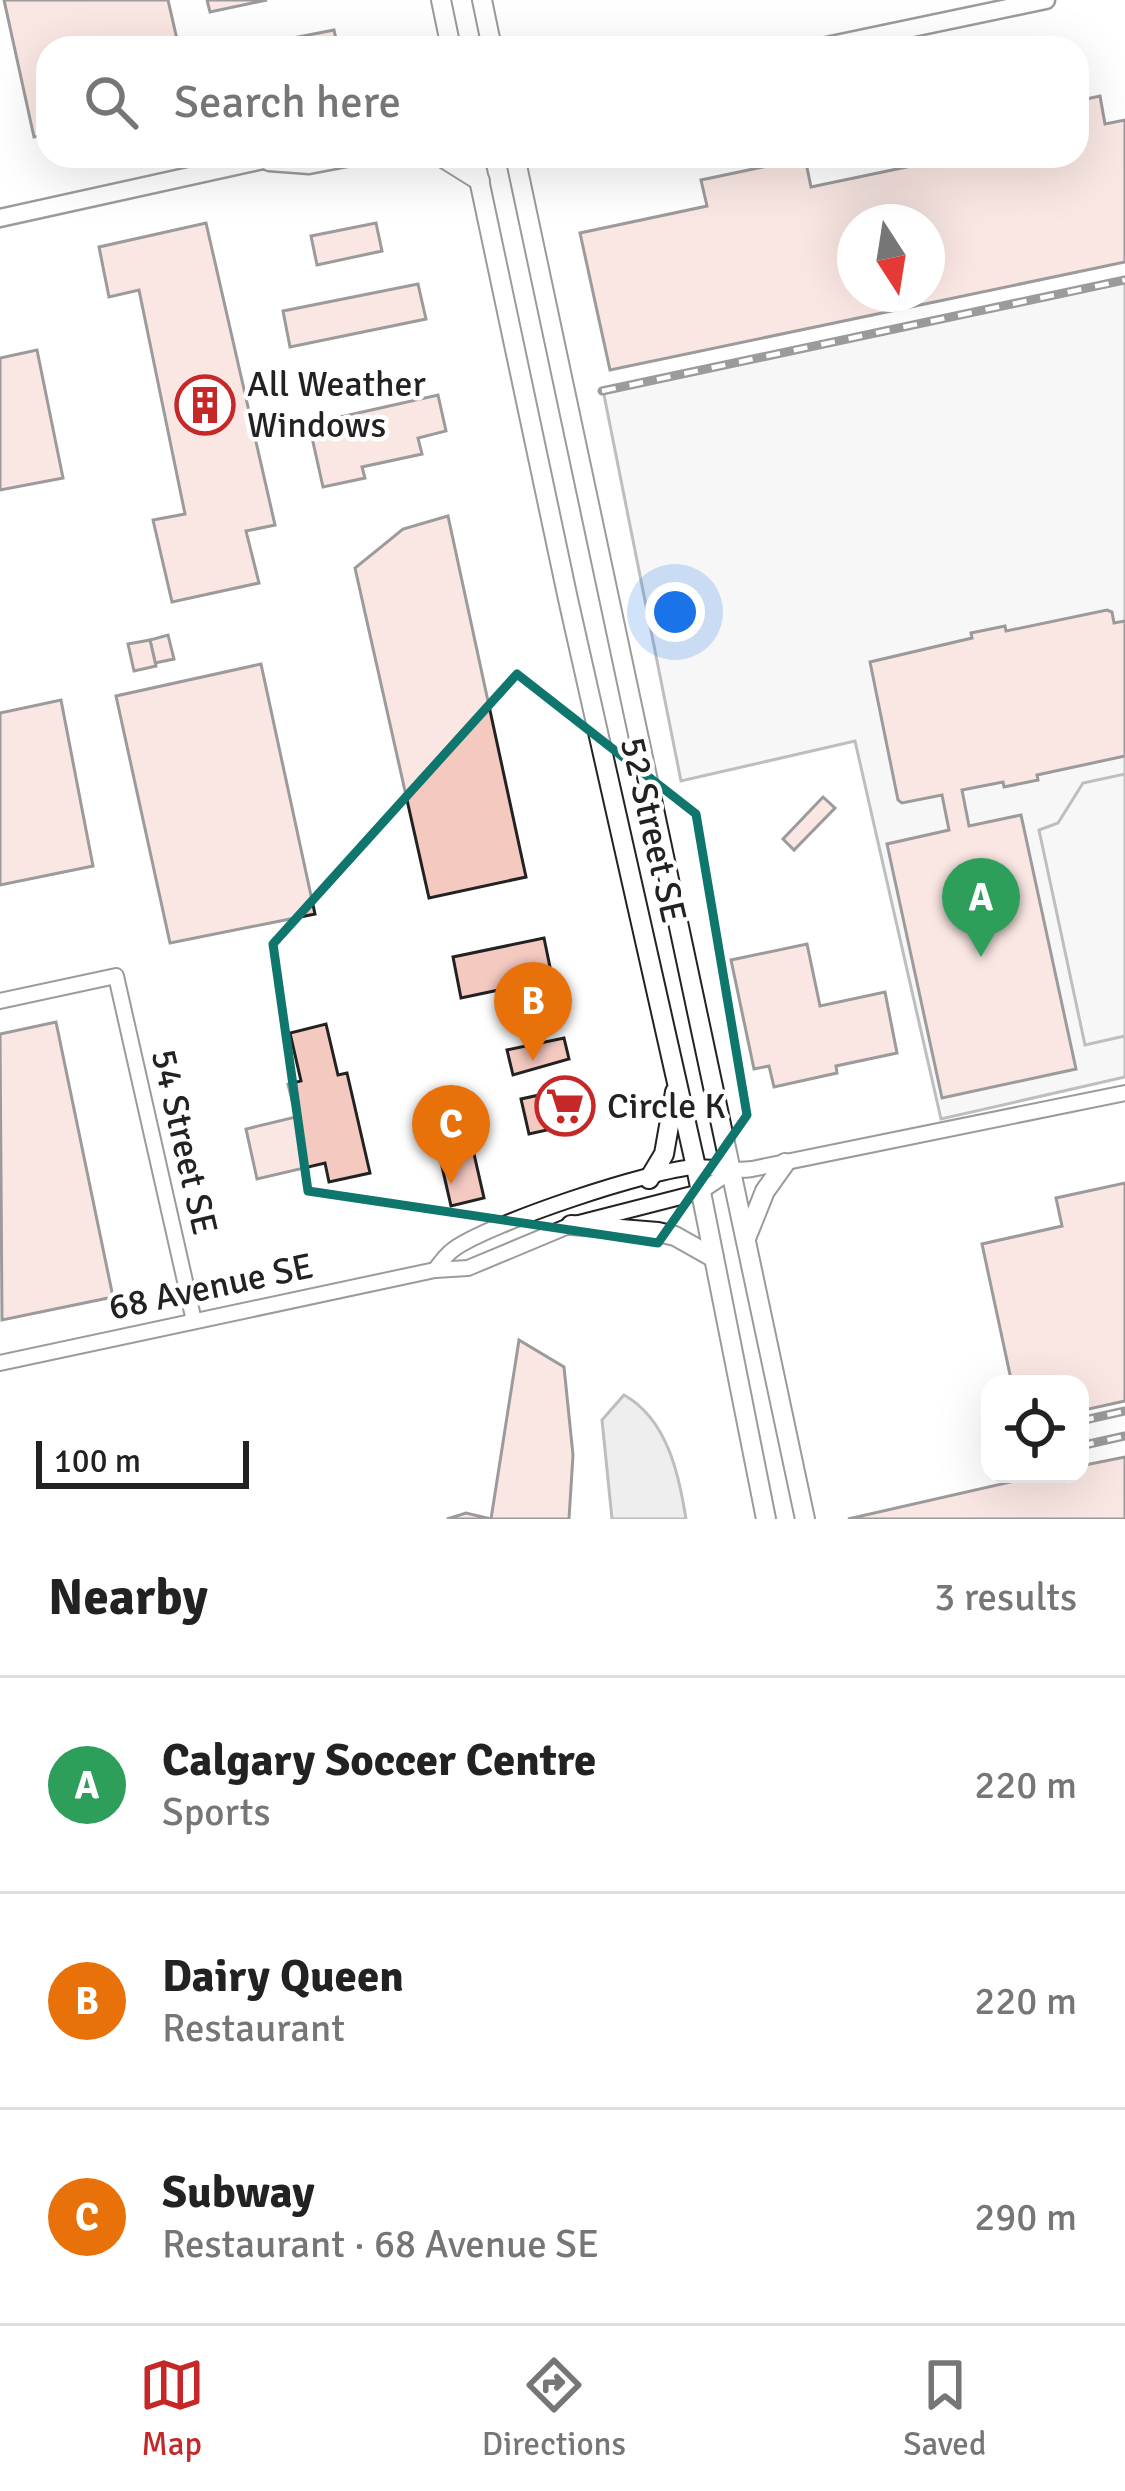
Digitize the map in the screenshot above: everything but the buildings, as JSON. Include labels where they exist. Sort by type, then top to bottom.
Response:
[{"type":"main road","points":[[441,0],[448,36]]},
{"type":"main road","points":[[482,0],[490,36]]},
{"type":"main road","points":[[459,168],[480,181]]},
{"type":"main road","name":"52 Street SE","points":[[477,168],[696,1167],[766,1519]]},
{"type":"main road","name":"52 Street SE","points":[[518,168],[805,1519]]},
{"type":"main road","points":[[524,196],[530,168]]},
{"type":"main road","points":[[649,1179],[664,1154],[677,1088]]},
{"type":"main road","points":[[746,1240],[765,1191],[785,1162]]},
{"type":"main road","points":[[571,1225],[676,1236],[714,1258]]},
{"type":"street","points":[[874,36],[1046,0]]},
{"type":"street","points":[[0,218],[233,168]]},
{"type":"street","name":"54 Street SE","points":[[0,1001],[116,976],[194,1321]]},
{"type":"street","name":"68 Avenue SE","points":[[434,1270],[453,1249],[518,1220],[649,1179],[696,1167],[730,1172],[1125,1093]]},
{"type":"street","name":"68 Avenue SE","points":[[0,1363],[434,1270],[468,1268],[571,1225],[700,1192],[730,1172]]},
{"type":"highlighted area","points":[[517,674],[696,814],[747,1115],[658,1243],[308,1191],[273,944]]},
{"type":"shaded area","points":[[1125,278],[1125,1077],[941,1119],[855,741],[681,781],[603,390]]},
{"type":"shaded area","points":[[1125,774],[1125,1036],[1085,1045],[1039,830],[1058,823],[1083,783]]},
{"type":"shaded area","points":[[624,1395],[639,1405],[661,1433],[675,1466],[686,1519],[612,1519],[602,1420]]},
{"type":"railway","points":[[602,391],[1125,280]]},
{"type":"railway","points":[[1089,1419],[1125,1411]]},
{"type":"railway","points":[[1089,1444],[1125,1436]]},
{"type":"place","name":"All Weather Windows","points":[[205,405]]},
{"type":"place","name":"Calgary Soccer Centre","points":[[981,957]]},
{"type":"place","name":"Dairy Queen","points":[[533,1061]]},
{"type":"place","name":"Circle K","points":[[565,1106]]},
{"type":"place","name":"Subway","points":[[451,1184]]}]
